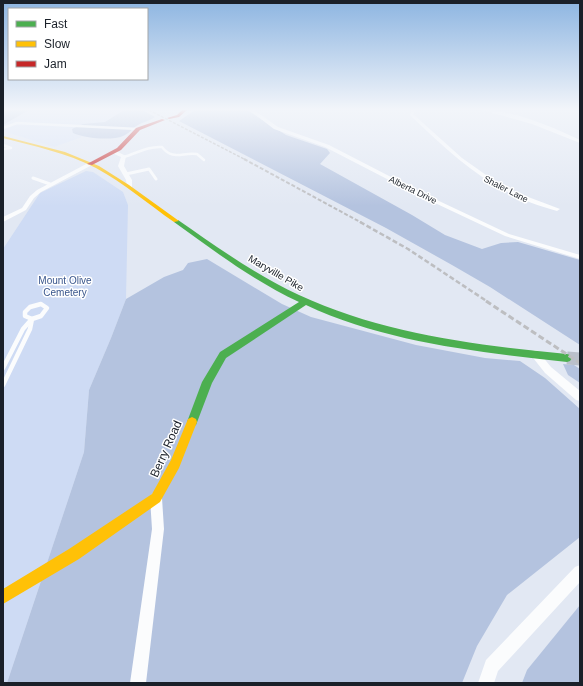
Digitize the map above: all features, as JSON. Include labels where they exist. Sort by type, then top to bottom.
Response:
[{"type":"main road","name":"Maryville Pike","points":[[21,142],[62,153],[90,164],[130,188],[200,239],[250,272],[305,302],[406,334],[463,345],[567,358]]},
{"type":"main road","points":[[90,164],[114,152],[123,146],[126,142]]},
{"type":"main road","name":"Berry Road","points":[[3,597],[74,554],[156,498],[175,464],[207,382],[223,355],[305,302]]},
{"type":"street","name":"Alberta Drive","points":[[315,142],[327,146],[420,194],[507,235],[580,257]]},
{"type":"street","name":"Shaler Lane","points":[[441,142],[465,164],[488,181],[525,200],[557,209]]},
{"type":"street","points":[[114,152],[124,157],[121,166],[129,180],[130,188]]},
{"type":"street","points":[[3,220],[24,209],[32,197],[50,184],[90,164]]},
{"type":"street","points":[[535,354],[548,370],[580,396]]},
{"type":"street","points":[[138,683],[158,529],[156,498]]},
{"type":"street","points":[[486,683],[492,666],[580,572]]},
{"type":"lane","points":[[3,145],[11,148],[3,149]]},
{"type":"lane","points":[[124,157],[146,148],[158,146],[162,147],[168,154],[195,153],[204,160]]},
{"type":"lane","points":[[126,174],[149,169],[156,179]]},
{"type":"lane","points":[[33,178],[50,184]]},
{"type":"lane","points":[[3,368],[23,329],[32,319],[43,315],[47,310],[46,306],[37,304],[27,310],[25,316],[32,319]]},
{"type":"lane","points":[[3,385],[30,328],[32,319]]},
{"type":"shaded area","points":[[38,142],[68,142],[54,147]]},
{"type":"shaded area","points":[[220,142],[307,142],[327,149],[330,153],[320,164],[445,235],[482,249],[501,243],[518,242],[580,260],[580,345],[490,287],[386,228]]},
{"type":"shaded area","points":[[207,259],[282,304],[311,317],[416,345],[485,358],[520,361],[545,378],[580,409],[580,537],[507,595],[477,646],[462,683],[7,683],[84,452],[89,390],[126,299],[164,277],[183,270],[188,263]]},
{"type":"shaded area","points":[[563,364],[574,365],[580,369],[580,383],[568,375]]},
{"type":"shaded area","points":[[580,605],[580,683],[522,683],[527,670]]},
{"type":"green space","name":"Mount Olive Cemetery","points":[[86,171],[93,172],[123,192],[128,205],[126,299],[89,390],[84,452],[7,683],[3,683],[3,249],[40,193]]},
{"type":"tunnel","points":[[567,358],[580,359]]},
{"type":"railway","points":[[211,142],[246,160]]},
{"type":"railway","points":[[244,159],[362,223]]},
{"type":"railway","points":[[360,222],[408,249],[488,302]]},
{"type":"railway","points":[[486,301],[580,363]]},
{"type":"traffic: fast","points":[[176,221],[242,267],[259,277],[295,297],[343,317],[438,341],[502,351],[567,358]]},
{"type":"traffic: fast","points":[[192,422],[207,382],[223,355],[305,302]]},
{"type":"traffic: slow","points":[[23,142],[63,153],[97,167],[127,186],[176,221]]},
{"type":"traffic: slow","points":[[3,597],[74,554],[156,498],[175,464],[192,422]]},
{"type":"traffic: jam","points":[[90,164],[119,149],[126,142]]}]
